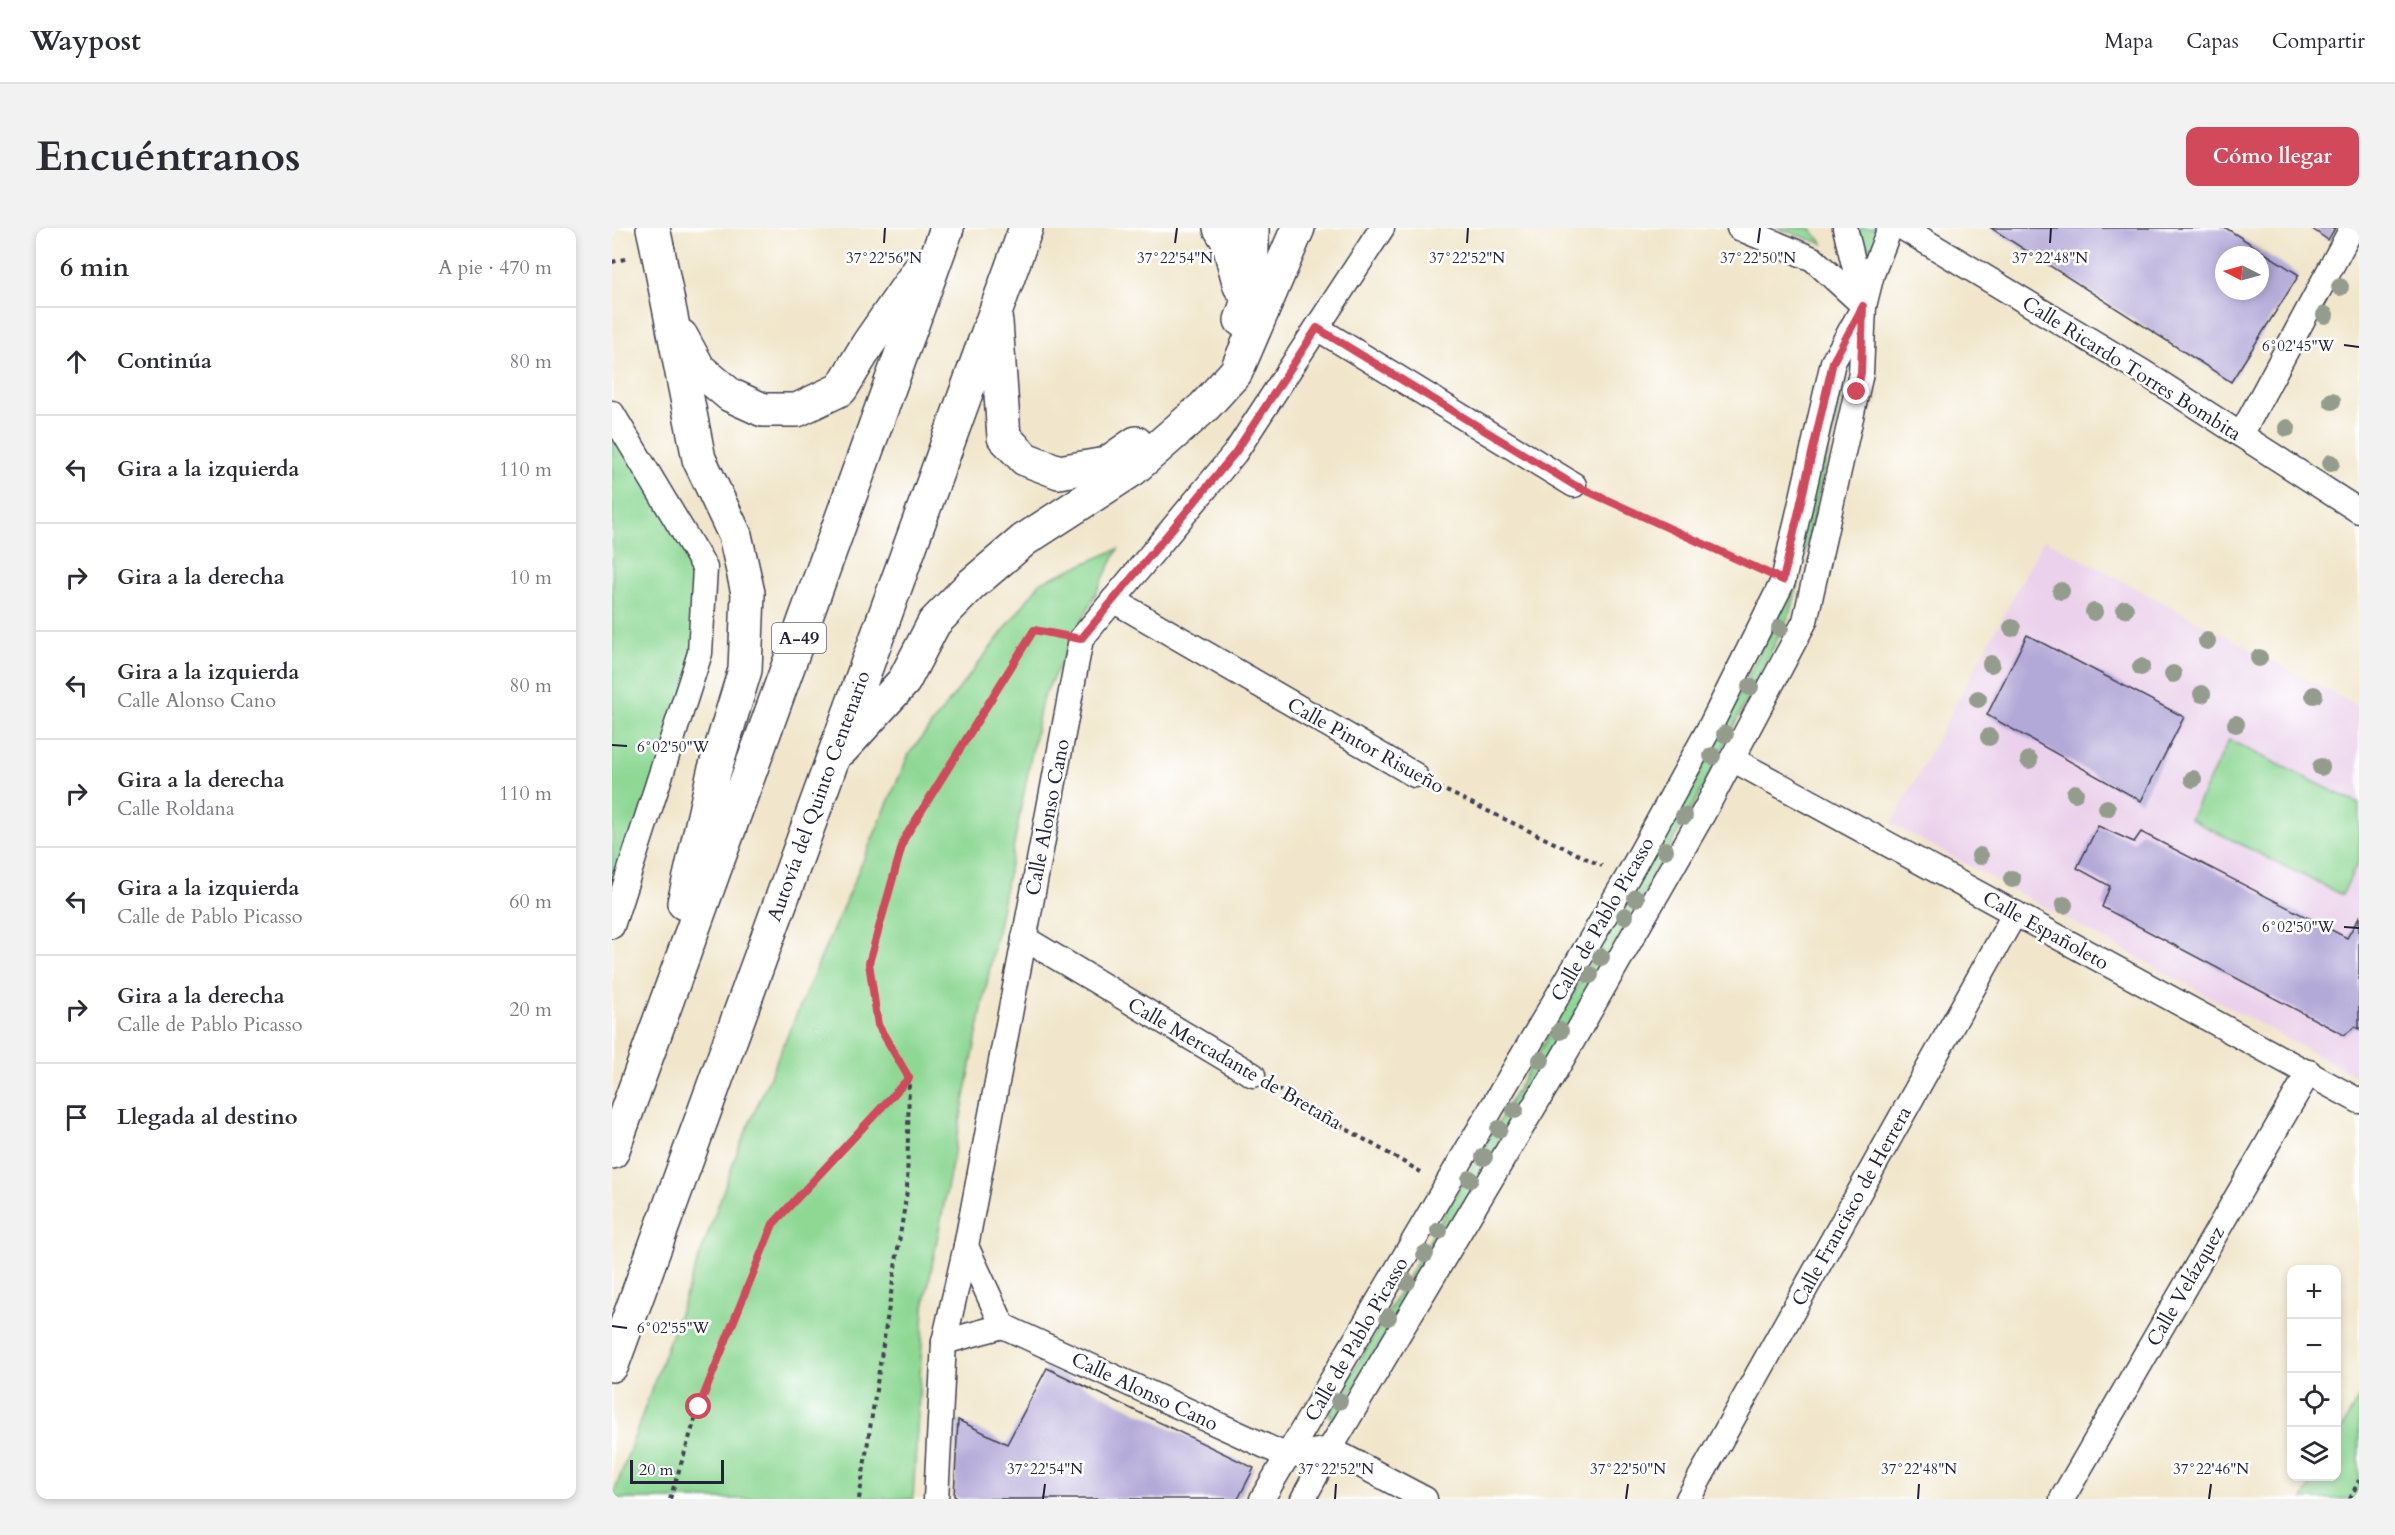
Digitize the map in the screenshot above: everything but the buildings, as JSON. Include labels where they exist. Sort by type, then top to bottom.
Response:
[{"type":"highway","name":"Autovía del Quinto Centenario","points":[[612,1365],[1026,228]]},
{"type":"highway","points":[[1220,228],[1228,241],[1246,308]]},
{"type":"highway","points":[[995,311],[1004,437],[1025,459],[1059,472],[1106,464],[1169,418],[1224,362],[1246,308],[1252,267],[1252,228]]},
{"type":"highway","points":[[831,761],[904,681],[934,623],[971,585],[1024,540],[1132,470],[1204,407],[1236,372],[1298,228]]},
{"type":"highway","points":[[669,314],[699,369],[730,395],[763,411],[797,410],[842,389],[868,344],[946,231]]},
{"type":"highway","name":"A-49","points":[[612,1152],[946,231]]},
{"type":"highway","points":[[652,1042],[714,772],[745,670],[748,593],[735,535],[699,459],[669,314],[658,236]]},
{"type":"street","name":"Calle Alonso Cano","points":[[936,1499],[944,1342],[966,1246],[1081,639],[1235,453],[1382,228]]},
{"type":"street","points":[[1739,228],[1813,259],[1863,306]]},
{"type":"street","name":"Calle de Pablo Picasso","points":[[1303,1499],[1330,1449],[1554,1073],[1732,759],[1805,621],[1861,373],[1863,306],[1845,228]]},
{"type":"street","name":"Calle de Pablo Picasso","points":[[1262,1499],[1627,878],[1700,746],[1783,580],[1833,362],[1863,306],[1872,274],[1890,228]]},
{"type":"street","name":"Calle Ricardo Torres Bombita","points":[[1903,228],[2143,372],[2359,511]]},
{"type":"street","points":[[2241,435],[2352,228]]},
{"type":"street","points":[[1317,328],[1574,485]]},
{"type":"street","points":[[612,413],[705,568],[700,653],[612,926]]},
{"type":"street","name":"Calle Pintor Risueño","points":[[1113,600],[1415,776]]},
{"type":"street","name":"Calle Españoleto","points":[[1732,759],[2359,1101]]},
{"type":"street","name":"Calle Francisco de Herrera","points":[[1688,1499],[2015,913]]},
{"type":"street","name":"Calle Mercadante de Bretaña","points":[[1024,938],[1253,1075]]},
{"type":"street","name":"Calle Velázquez","points":[[2062,1499],[2309,1072]]},
{"type":"street","points":[[944,1342],[1003,1326],[966,1246]]},
{"type":"street","name":"Calle Alonso Cano","points":[[1003,1326],[1287,1456]]},
{"type":"street","points":[[1287,1456],[1330,1449],[1425,1499]]},
{"type":"path","points":[[1574,485],[1783,580]]},
{"type":"path","points":[[858,1499],[907,1191],[909,1078],[878,1025],[869,963],[904,839],[1034,630],[1081,639]]},
{"type":"path","name":"Calle Pintor Risueño","points":[[1415,776],[1627,878]]},
{"type":"path","name":"Calle Mercadante de Bretaña","points":[[1253,1075],[1446,1186]]},
{"type":"path","points":[[670,1499],[699,1407],[773,1224],[909,1078]]},
{"type":"path","points":[[2350,1499],[2359,1480]]},
{"type":"shaded area","points":[[2044,539],[2359,707],[2359,1078],[1892,824]]},
{"type":"green space","points":[[1777,228],[1810,228],[1823,244]]},
{"type":"green space","points":[[1858,228],[1881,228],[1871,256],[1864,254]]},
{"type":"green space","points":[[1842,353],[1850,358],[1791,612],[1697,799],[1588,992],[1337,1416],[1332,1418],[1329,1413],[1688,796],[1781,610]]},
{"type":"green space","points":[[612,426],[705,568],[700,653],[612,926]]},
{"type":"green space","points":[[1118,549],[1042,700],[924,1307],[913,1499],[612,1499],[738,1150],[909,754],[1041,582]]},
{"type":"green space","points":[[2229,740],[2359,804],[2359,860],[2342,895],[2190,819]]},
{"type":"green space","points":[[2359,1397],[2359,1499],[2303,1499],[2314,1481],[2341,1481],[2341,1431]]},
{"type":"route","points":[[699,1407],[773,1224],[909,1078],[878,1025],[869,963],[904,839],[1034,630],[1081,639],[1235,453],[1317,328],[1574,485],[1783,580],[1833,362],[1863,306],[1861,373],[1857,392]]}]
